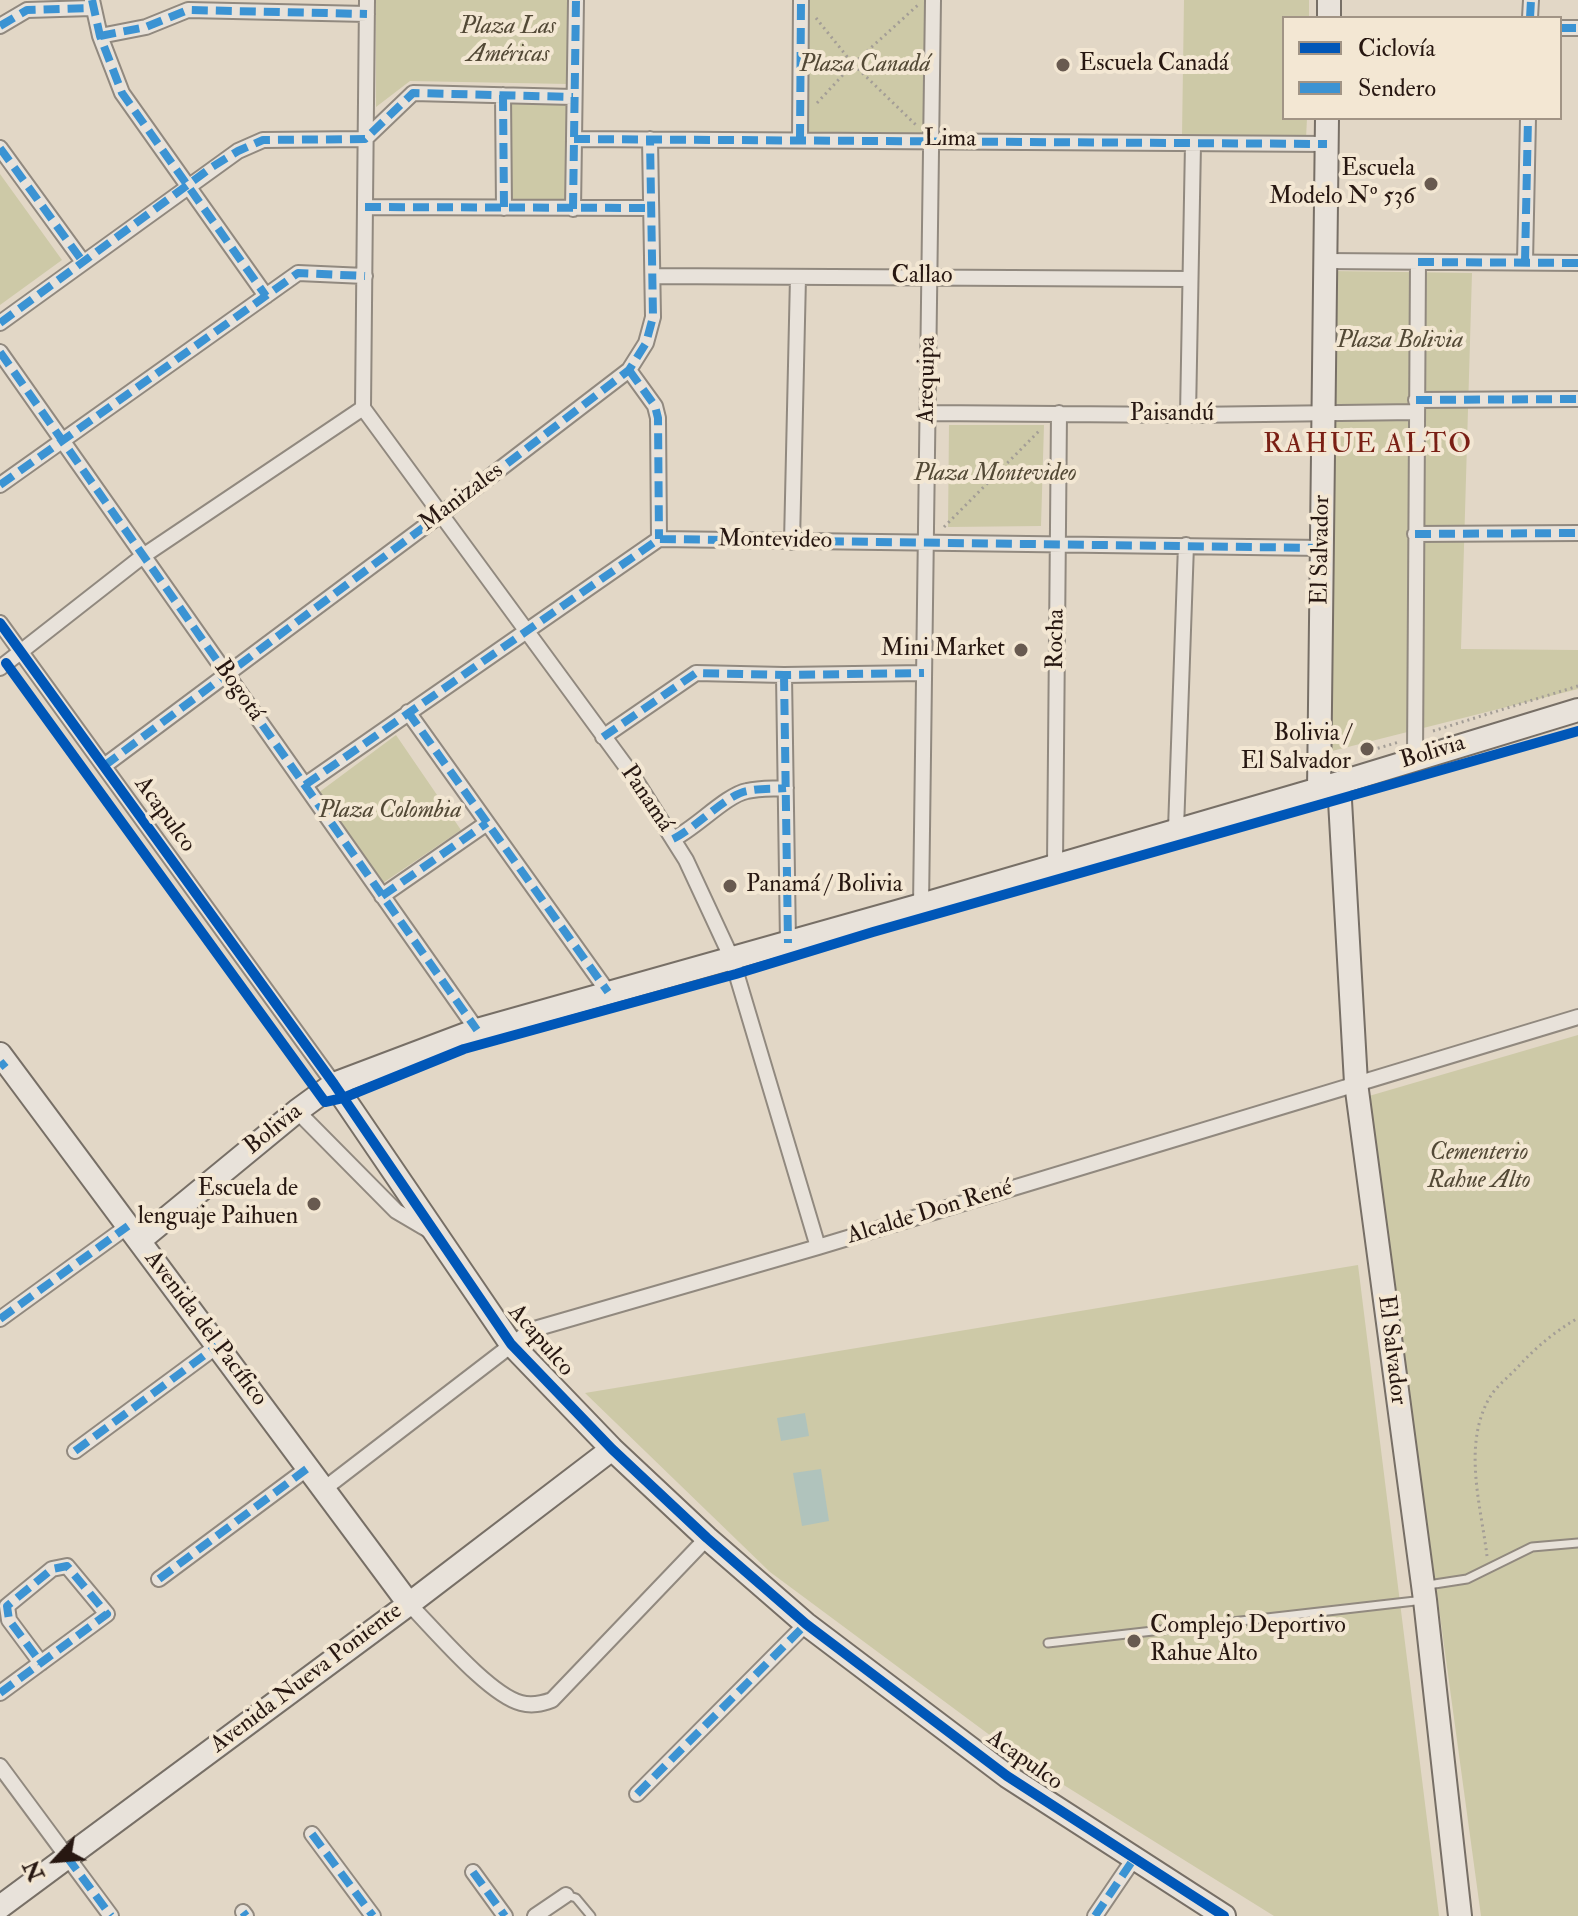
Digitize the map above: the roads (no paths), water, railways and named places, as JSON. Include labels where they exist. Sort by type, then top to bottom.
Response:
[{"type":"street","points":[[573,209],[576,0]]},
{"type":"street","name":"Arequipa","points":[[921,905],[933,0]]},
{"type":"street","points":[[0,26],[27,10],[92,4],[100,36],[122,93],[266,296]]},
{"type":"street","points":[[800,140],[806,5]]},
{"type":"street","points":[[0,668],[143,556],[363,408],[367,7],[188,10],[146,27],[100,36]]},
{"type":"street","points":[[0,323],[238,151],[263,140],[365,139],[413,93],[573,97]]},
{"type":"street","points":[[503,95],[504,208]]},
{"type":"street","name":"El Salvador","points":[[1327,120],[1322,548],[1329,786],[1356,1083],[1424,1593],[1460,1916]]},
{"type":"street","points":[[1525,262],[1528,120]]},
{"type":"street","name":"Lima","points":[[574,139],[1327,144]]},
{"type":"street","name":"Manizales","points":[[104,766],[629,370],[650,330],[654,303],[650,139]]},
{"type":"street","points":[[1188,415],[1193,144]]},
{"type":"street","points":[[1,151],[83,262]]},
{"type":"street","points":[[365,207],[651,208]]},
{"type":"street","points":[[1326,261],[1578,263]]},
{"type":"street","points":[[1414,748],[1418,262]]},
{"type":"street","points":[[0,485],[298,273],[365,276]]},
{"type":"street","name":"Callao","points":[[653,276],[1190,279]]},
{"type":"street","points":[[792,542],[798,277]]},
{"type":"street","name":"Bogotá","points":[[0,352],[477,1030]]},
{"type":"street","points":[[305,785],[659,539],[658,418],[655,406],[629,370]]},
{"type":"street","name":"Paisandú","points":[[928,413],[1324,415],[1416,406],[1578,399]]},
{"type":"street","name":"Panamá","points":[[363,408],[633,776],[673,839],[732,959],[818,1247]]},
{"type":"street","name":"Rocha","points":[[1055,864],[1059,413]]},
{"type":"street","points":[[1415,534],[1578,533]]},
{"type":"street","name":"Montevideo","points":[[659,539],[1322,548]]},
{"type":"street","points":[[1176,829],[1186,545]]},
{"type":"street","name":"Acapulco","points":[[0,623],[334,1084],[511,1344],[612,1449],[707,1538],[806,1624],[1007,1776],[1224,1916]]},
{"type":"street","points":[[603,737],[696,673],[924,673]]},
{"type":"street","points":[[784,675],[788,943]]},
{"type":"street","name":"Bolivia","points":[[134,1233],[334,1084],[477,1030],[1329,786],[1414,748],[1578,710]]},
{"type":"street","points":[[408,712],[608,992]]},
{"type":"street","points":[[673,839],[688,832],[745,791],[786,788]]},
{"type":"street","points":[[382,896],[487,823]]},
{"type":"street","name":"Alcalde Don René","points":[[324,1489],[531,1330],[818,1247],[1578,1017]]},
{"type":"street","name":"Avenida del Pacífico","points":[[2,1061],[134,1233],[409,1604]]},
{"type":"street","name":"Acapulco","points":[[297,1111],[396,1211],[434,1234]]},
{"type":"street","points":[[0,1319],[134,1233]]},
{"type":"street","points":[[75,1451],[217,1346]]},
{"type":"street","name":"Avenida Nueva Poniente","points":[[0,1907],[409,1604],[612,1449]]},
{"type":"street","points":[[159,1579],[308,1468]]},
{"type":"street","points":[[409,1604],[493,1688],[519,1703],[537,1705],[552,1700],[707,1538]]},
{"type":"street","points":[[0,1693],[41,1663],[107,1614],[67,1566],[52,1569],[7,1606],[9,1620],[41,1663]]},
{"type":"street","points":[[637,1794],[806,1624]]},
{"type":"street","points":[[0,1766],[111,1916]]},
{"type":"street","points":[[312,1834],[373,1916]]},
{"type":"street","points":[[1095,1916],[1133,1860]]},
{"type":"street","points":[[473,1872],[505,1916]]},
{"type":"street","points":[[535,1916],[566,1895]]},
{"type":"lane","points":[[1048,1643],[1424,1593],[1467,1579],[1532,1547],[1578,1543]]},
{"type":"lane","points":[[566,1895],[576,1898],[591,1916]]},
{"type":"place","name":"Escuela Canadá","points":[[1063,65]]},
{"type":"place","name":"Escuela Modelo Nº 536","points":[[1431,184]]},
{"type":"place","name":"Mini Market","points":[[1021,650]]},
{"type":"place","name":"Bolivia / El Salvador","points":[[1367,749]]},
{"type":"place","name":"Panamá / Bolivia","points":[[730,886]]},
{"type":"place","name":"Escuela de lenguaje Paihuen","points":[[314,1204]]},
{"type":"place","name":"Complejo Deportivo Rahue Alto","points":[[1134,1641]]},
{"type":"district","name":"RAHUE ALTO","points":[[1368,446]]},
{"type":"park label","name":"Plaza Las Américas","points":[[508,42]]},
{"type":"park label","name":"Plaza Canadá","points":[[865,66]]},
{"type":"park label","name":"Plaza Bolivia","points":[[1400,342]]},
{"type":"park label","name":"Plaza Montevideo","points":[[995,475]]},
{"type":"park label","name":"Plaza Colombia","points":[[390,812]]},
{"type":"park label","name":"Cementerio Rahue Alto","points":[[1479,1168]]}]
